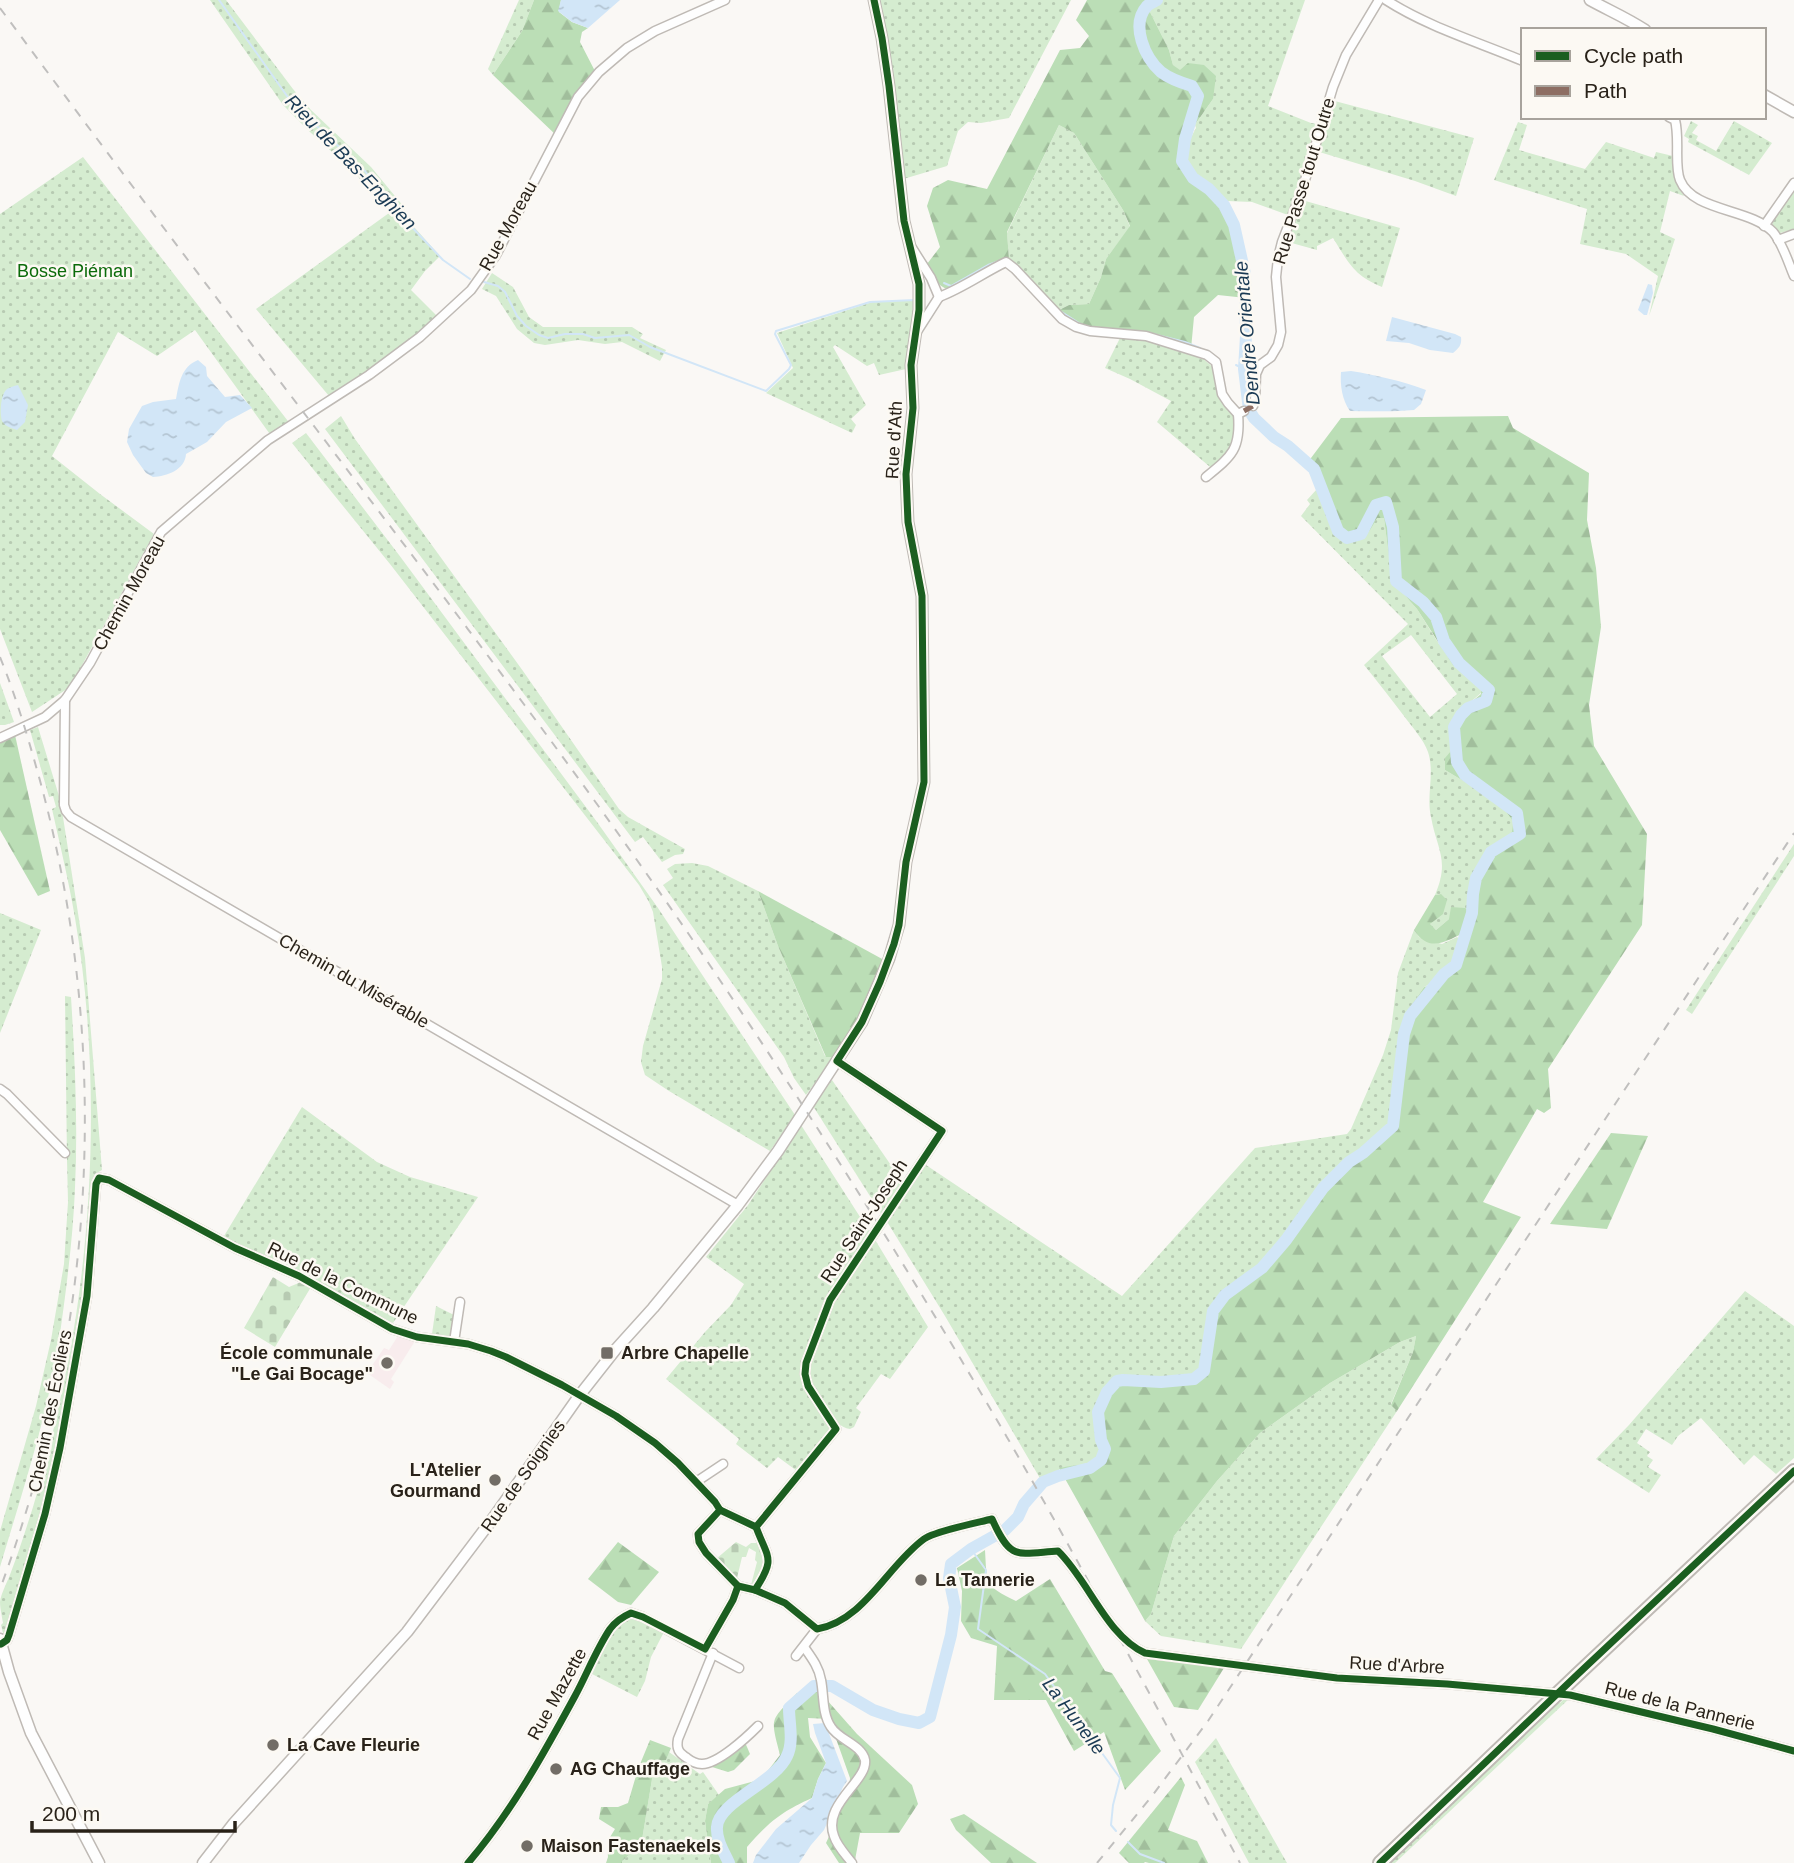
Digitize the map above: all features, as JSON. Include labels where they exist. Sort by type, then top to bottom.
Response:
[{"type":"main road","points":[[1380,1863],[1794,1471]]},
{"type":"street","name":"Rue Moreau","points":[[268,440],[385,364],[420,337],[471,290],[496,255],[578,97],[599,72],[627,48],[655,31],[725,0]]},
{"type":"street","name":"Rue d'Ath","points":[[874,0],[889,86],[904,221],[919,284],[919,310],[911,365],[913,408],[906,474],[908,522],[922,596],[924,782],[906,862],[899,925]]},
{"type":"street","name":"Rue Passe tout Outre","points":[[1253,406],[1255,374],[1260,365],[1275,351],[1281,332],[1276,277],[1282,242],[1302,190],[1333,86],[1346,55],[1379,0]]},
{"type":"street","points":[[1386,0],[1441,27],[1521,60]]},
{"type":"street","points":[[1590,0],[1642,28]]},
{"type":"street","points":[[1766,96],[1794,112]]},
{"type":"street","points":[[1673,119],[1677,128],[1679,179],[1686,190],[1772,232],[1794,276]]},
{"type":"street","points":[[1764,226],[1794,183]]},
{"type":"street","points":[[1778,240],[1794,234]]},
{"type":"street","name":"Rue d'Ath","points":[[912,247],[939,297],[916,334]]},
{"type":"street","points":[[939,297],[958,290],[1006,262],[1062,319],[1076,327],[1090,331],[1146,336],[1207,355],[1216,362],[1222,394],[1227,403],[1241,412],[1237,444],[1223,463],[1206,477]]},
{"type":"street","name":"Chemin Moreau","points":[[65,700],[90,663],[161,532],[268,440]]},
{"type":"street","points":[[0,738],[45,717],[65,700]]},
{"type":"street","name":"Chemin du Misérable","points":[[65,700],[64,805],[71,817],[738,1205]]},
{"type":"street","name":"Rue de Soignies","points":[[203,1863],[234,1823],[407,1632],[494,1517],[579,1396],[738,1205],[778,1151],[862,1022],[889,959],[899,925]]},
{"type":"street","name":"Rue Saint-Joseph","points":[[756,1527],[836,1429],[808,1386],[806,1363],[830,1300],[942,1131],[837,1061]]},
{"type":"street","points":[[0,1089],[65,1153]]},
{"type":"street","name":"Rue de la Commune","points":[[99,1178],[109,1180],[235,1248],[299,1276],[392,1329],[417,1337],[475,1346],[500,1354],[579,1396],[616,1416],[678,1462],[720,1510]]},
{"type":"street","name":"Chemin des Écoliers","points":[[1,1642],[7,1640],[9,1635],[45,1514],[60,1448],[86,1305],[96,1184],[99,1178]]},
{"type":"street","points":[[454,1342],[460,1303]]},
{"type":"street","points":[[696,1482],[723,1464]]},
{"type":"street","points":[[755,1590],[769,1560],[756,1527],[720,1510],[698,1534],[698,1540],[706,1553],[738,1586],[785,1603],[817,1629],[796,1656]]},
{"type":"street","name":"Rue d'Arbre","points":[[817,1629],[830,1626],[858,1607],[926,1537],[992,1519],[1004,1542],[1015,1552],[1025,1555],[1058,1552],[1072,1564],[1112,1625],[1131,1647],[1144,1653],[1337,1678],[1457,1685],[1557,1695]]},
{"type":"street","points":[[738,1586],[709,1651],[677,1746],[679,1752],[692,1762],[699,1765],[713,1762],[758,1726]]},
{"type":"street","name":"Rue Mazette","points":[[468,1863],[528,1779],[611,1629],[620,1618],[631,1613],[643,1616],[709,1651]]},
{"type":"street","points":[[1,1642],[31,1733],[99,1863]]},
{"type":"street","points":[[804,1647],[819,1671],[828,1722],[841,1739],[862,1753],[865,1763],[858,1779],[842,1797],[833,1820],[832,1833],[835,1841],[852,1863]]},
{"type":"street","points":[[709,1651],[739,1668]]},
{"type":"street","name":"Rue de la Pannerie","points":[[1557,1695],[1570,1695],[1609,1704],[1794,1751]]},
{"type":"shaded area","name":"École communale \"Le Gai Bocage\"","points":[[398,1336],[415,1341],[391,1379],[394,1382],[390,1389],[367,1373],[384,1348],[389,1350]]},
{"type":"green space","points":[[210,0],[226,0],[293,89],[311,110],[371,167],[404,207],[406,218],[440,256],[411,290],[440,319],[369,375],[329,396],[256,309],[389,213],[354,172],[283,105]]},
{"type":"green space","points":[[519,0],[534,0],[522,31],[493,75],[488,69]]},
{"type":"green space","points":[[534,0],[561,0],[559,12],[572,22],[588,28],[582,32],[580,42],[597,75],[557,136],[493,75],[522,31]]},
{"type":"green space","points":[[874,0],[1071,0],[1009,118],[981,123],[968,122],[958,131],[947,166],[900,180]]},
{"type":"green space","points":[[1087,0],[1157,0],[1147,6],[1169,50],[1173,65],[1180,70],[1188,63],[1204,65],[1216,76],[1213,99],[1185,139],[1182,161],[1192,177],[1215,196],[1228,213],[1240,249],[1246,298],[1218,295],[1194,317],[1191,349],[1164,340],[1090,331],[1055,312],[1069,305],[1089,304],[1106,259],[1130,226],[1123,210],[1074,133],[1059,125],[1007,232],[1009,259],[952,290],[939,284],[927,264],[940,247],[927,206],[933,188],[948,180],[987,189],[1060,50],[1080,48],[1089,36],[1076,20]]},
{"type":"green space","points":[[1157,0],[1305,0],[1268,106],[1318,124],[1288,215],[1252,202],[1227,201],[1193,176],[1184,160],[1195,125],[1213,99],[1173,65],[1169,50],[1147,6]]},
{"type":"green space","points":[[1331,100],[1474,138],[1456,196],[1316,151]]},
{"type":"green space","points":[[1691,121],[1698,125],[1692,133],[1698,136],[1696,140],[1716,151],[1734,121],[1772,143],[1749,175],[1688,142],[1689,139],[1684,136]]},
{"type":"green space","points":[[1518,122],[1527,125],[1519,150],[1585,169],[1606,142],[1654,158],[1656,152],[1673,156],[1676,183],[1684,196],[1670,191],[1660,232],[1675,239],[1649,316],[1658,276],[1626,254],[1580,244],[1587,209],[1494,180]]},
{"type":"green space","points":[[1059,125],[1074,133],[1123,210],[1130,227],[1106,259],[1089,304],[1069,305],[1059,310],[1009,259],[1007,233]]},
{"type":"green space","name":"Bosse Piéman","points":[[83,157],[291,425],[272,437],[195,330],[157,356],[118,332],[52,456],[154,534],[70,687],[32,712],[0,629],[0,214]]},
{"type":"green space","points":[[1794,187],[1794,229],[1780,233],[1773,227],[1772,220]]},
{"type":"green space","points":[[1302,200],[1400,228],[1382,287],[1358,273],[1333,238],[1317,246],[1317,250],[1288,242]]},
{"type":"green space","points":[[492,273],[513,287],[529,317],[543,327],[632,327],[643,334],[640,338],[666,350],[660,361],[622,342],[605,344],[578,340],[545,345],[534,343],[517,329],[496,296],[482,289]]},
{"type":"green space","points":[[875,301],[916,301],[906,369],[879,375],[874,363],[867,366],[835,345],[833,347],[866,405],[851,419],[856,425],[852,433],[766,393],[793,368],[777,333]]},
{"type":"green space","points":[[1120,338],[1142,339],[1200,356],[1214,368],[1220,395],[1237,416],[1238,446],[1216,472],[1157,422],[1171,401],[1105,368]]},
{"type":"green space","points":[[341,416],[619,809],[628,817],[685,849],[683,854],[662,862],[643,837],[635,842],[325,429]]},
{"type":"green space","points":[[1508,416],[1513,428],[1589,473],[1587,520],[1596,568],[1601,627],[1589,705],[1594,746],[1647,834],[1642,925],[1548,1069],[1551,1108],[1544,1113],[1537,1109],[1483,1202],[1521,1217],[1397,1411],[1391,1405],[1413,1352],[1416,1336],[1400,1342],[1330,1383],[1260,1433],[1217,1481],[1174,1536],[1151,1614],[1145,1621],[1059,1468],[1076,1465],[1090,1468],[1101,1460],[1105,1449],[1094,1425],[1095,1414],[1107,1388],[1127,1381],[1159,1384],[1194,1379],[1204,1370],[1213,1311],[1225,1295],[1262,1268],[1286,1240],[1323,1188],[1349,1162],[1393,1126],[1399,1062],[1409,1009],[1424,987],[1432,985],[1456,965],[1469,931],[1434,944],[1420,938],[1414,930],[1435,895],[1441,894],[1447,900],[1443,914],[1430,924],[1436,930],[1449,919],[1451,907],[1465,908],[1475,915],[1478,881],[1512,831],[1513,821],[1500,803],[1445,770],[1445,758],[1451,751],[1449,726],[1453,717],[1481,694],[1481,688],[1453,665],[1417,609],[1392,581],[1384,518],[1377,518],[1360,540],[1355,542],[1343,538],[1336,531],[1314,468],[1308,462],[1341,418]]},
{"type":"green space","points":[[306,433],[597,822],[658,908],[795,1115],[770,1151],[645,1075],[641,1062],[643,1046],[662,979],[653,912],[649,902],[639,885],[390,564],[292,443]]},
{"type":"green space","points":[[1314,467],[1336,531],[1384,518],[1392,581],[1417,609],[1439,644],[1481,688],[1481,693],[1453,717],[1449,726],[1452,752],[1445,770],[1500,803],[1513,820],[1512,831],[1478,881],[1475,916],[1449,919],[1436,930],[1430,925],[1441,894],[1435,895],[1442,864],[1430,809],[1431,768],[1428,752],[1418,734],[1364,665],[1408,624],[1301,516],[1310,504],[1307,500],[1317,489],[1309,472]],"holes":[[[1411,635],[1457,694],[1430,717],[1382,656]]]},
{"type":"green space","points":[[0,683],[14,722],[5,725],[0,725]]},
{"type":"green space","points":[[38,727],[59,796],[85,958],[102,1170],[95,1174],[90,1251],[72,1379],[43,1512],[7,1633],[3,1633],[1,1598],[38,1488],[69,1357],[78,1304],[89,1194],[91,1082],[83,971],[73,904],[52,809],[56,807],[53,796],[49,797],[30,730]]},
{"type":"green space","points":[[15,735],[50,891],[38,896],[0,830],[0,743]]},
{"type":"green space","points":[[1794,844],[1794,856],[1692,1014],[1686,1010]]},
{"type":"green space","points":[[675,864],[708,866],[758,891],[778,946],[825,1056],[834,1057],[806,1095],[784,1057],[663,885],[673,878],[667,869]]},
{"type":"green space","points":[[758,891],[884,960],[858,1021],[834,1057],[826,1057],[778,946]]},
{"type":"green space","points":[[0,913],[41,930],[0,1033]]},
{"type":"green space","points":[[1414,930],[1419,937],[1442,944],[1457,937],[1461,940],[1455,962],[1424,987],[1409,1009],[1396,1070],[1391,1125],[1322,1187],[1262,1267],[1224,1294],[1212,1311],[1203,1370],[1194,1378],[1161,1381],[1123,1377],[1111,1381],[1095,1414],[1094,1425],[1103,1449],[1100,1459],[1087,1467],[1076,1465],[1059,1469],[1061,1472],[1041,1480],[886,1220],[923,1163],[1122,1296],[1255,1148],[1347,1134],[1351,1129],[1391,1030],[1398,973]]},
{"type":"green space","points":[[65,996],[71,997],[76,1117],[75,1188],[69,1265],[48,1398],[0,1567],[0,1531],[36,1406],[64,1264],[68,1202]]},
{"type":"green space","points":[[832,1080],[904,1184],[882,1215],[813,1106]]},
{"type":"green space","points":[[302,1107],[377,1162],[410,1177],[478,1197],[393,1323],[221,1241]]},
{"type":"green space","points":[[801,1125],[871,1234],[830,1295],[802,1372],[829,1422],[830,1430],[797,1471],[778,1457],[767,1468],[736,1444],[739,1439],[666,1379],[731,1305],[744,1284],[706,1257],[748,1205]]},
{"type":"green space","points":[[1611,1133],[1648,1136],[1607,1229],[1550,1224]]},
{"type":"green space","points":[[874,1238],[928,1327],[890,1379],[881,1374],[856,1408],[861,1412],[854,1427],[850,1429],[831,1417],[807,1375],[810,1359],[830,1305]]},
{"type":"green space","points":[[273,1277],[289,1287],[301,1282],[311,1287],[275,1347],[244,1328]]},
{"type":"green space","points":[[1745,1291],[1794,1326],[1794,1458],[1776,1474],[1754,1455],[1744,1465],[1701,1418],[1678,1436],[1672,1445],[1646,1429],[1637,1443],[1650,1452],[1647,1456],[1653,1460],[1648,1467],[1661,1475],[1649,1493],[1596,1459],[1629,1425]]},
{"type":"green space","points":[[436,1306],[454,1315],[450,1337],[432,1334]]},
{"type":"green space","points":[[1416,1336],[1413,1352],[1391,1404],[1397,1411],[1241,1649],[1161,1636],[1145,1621],[1151,1614],[1174,1536],[1217,1481],[1260,1433],[1330,1383],[1400,1342]]},
{"type":"green space","points":[[618,1542],[659,1572],[631,1605],[618,1602],[588,1579]]},
{"type":"green space","points":[[736,1542],[746,1547],[757,1543],[763,1554],[764,1564],[753,1585],[756,1552],[749,1548],[746,1557],[742,1557],[737,1578],[716,1559]]},
{"type":"green space","points":[[985,1550],[989,1582],[998,1591],[1016,1601],[1050,1579],[1105,1671],[1112,1673],[1161,1751],[1125,1790],[1104,1732],[1074,1751],[1046,1700],[994,1700],[997,1646],[971,1638],[961,1621],[962,1591],[957,1568]]},
{"type":"green space","points":[[634,1616],[664,1632],[651,1657],[645,1681],[637,1697],[592,1674],[609,1638],[626,1617]]},
{"type":"green space","points":[[1147,1659],[1224,1668],[1198,1710],[1174,1707]]},
{"type":"green space","points":[[819,1691],[857,1734],[912,1785],[918,1804],[899,1833],[860,1833],[855,1860],[857,1863],[839,1863],[826,1843],[849,1793],[850,1778],[829,1719],[808,1718],[810,1737],[826,1763],[812,1798],[776,1818],[762,1830],[747,1847],[747,1863],[711,1863],[705,1821],[708,1804],[725,1789],[763,1777],[780,1755],[774,1726],[777,1715],[797,1693]]},
{"type":"green space","points":[[1567,1696],[1571,1697],[1395,1863],[1387,1863],[1557,1702],[1560,1703]]},
{"type":"green space","points":[[1216,1738],[1287,1863],[1249,1863],[1195,1762]]},
{"type":"green space","points":[[650,1740],[671,1748],[666,1760],[655,1761],[642,1840],[622,1863],[606,1863],[607,1842],[615,1829],[599,1819],[601,1807],[618,1807],[628,1803]]},
{"type":"green space","points":[[744,1740],[750,1754],[734,1770],[728,1772],[712,1767],[712,1764]]},
{"type":"green space","points":[[669,1752],[700,1774],[703,1772],[719,1795],[708,1804],[705,1821],[711,1863],[622,1863],[642,1840],[655,1761],[666,1760]]},
{"type":"green space","points":[[1181,1777],[1185,1785],[1168,1830],[1197,1841],[1208,1863],[1129,1863],[1119,1853]]},
{"type":"green space","points":[[964,1814],[1037,1863],[991,1863],[956,1830],[950,1819]]},
{"type":"water","points":[[561,0],[620,0],[588,28],[572,22],[558,11]]},
{"type":"water","points":[[1648,284],[1652,285],[1653,293],[1647,315],[1644,315],[1638,310]]},
{"type":"water","points":[[1392,317],[1455,334],[1461,337],[1460,344],[1453,353],[1386,341]]},
{"type":"water","points":[[198,360],[206,367],[207,376],[225,397],[240,395],[252,408],[226,422],[207,442],[186,454],[179,468],[169,474],[153,477],[146,473],[133,455],[127,442],[129,429],[142,406],[176,399],[184,371]]},
{"type":"water","points":[[1351,371],[1426,390],[1421,404],[1414,410],[1350,411],[1343,397],[1341,372]]},
{"type":"water","points":[[18,385],[28,405],[25,422],[17,430],[2,421],[1,409],[5,392]]},
{"type":"water","points":[[825,1723],[847,1781],[824,1830],[799,1863],[753,1863],[776,1829],[812,1798],[826,1763],[813,1724]]},
{"type":"waterway","name":"Rieu de Bas-Enghien","points":[[219,0],[292,103],[365,171],[392,206],[443,260],[470,279]]},
{"type":"waterway","name":"Dendre Orientale","points":[[729,1863],[718,1837],[720,1818],[736,1801],[781,1766],[789,1751],[791,1739],[789,1708],[814,1686],[832,1686],[873,1710],[899,1719],[919,1723],[930,1717],[951,1635],[955,1607],[949,1578],[951,1564],[1005,1530],[1018,1517],[1024,1504],[1043,1482],[1090,1468],[1101,1460],[1105,1449],[1101,1440],[1098,1412],[1107,1392],[1117,1381],[1161,1382],[1194,1379],[1204,1371],[1213,1311],[1225,1295],[1262,1268],[1286,1240],[1323,1188],[1349,1162],[1393,1126],[1404,1034],[1410,1016],[1444,974],[1456,965],[1472,913],[1476,878],[1491,852],[1520,834],[1517,813],[1465,775],[1457,762],[1454,727],[1468,708],[1486,701],[1489,690],[1459,663],[1444,641],[1436,617],[1423,602],[1396,581],[1393,527],[1386,502],[1376,505],[1361,534],[1347,538],[1338,531],[1314,469],[1274,437],[1249,410],[1244,369],[1245,274],[1234,225],[1224,205],[1209,189],[1193,178],[1182,161],[1185,139],[1198,96],[1192,86],[1161,72],[1145,50],[1142,41],[1142,14],[1147,6],[1157,0]]},
{"type":"waterway","name":"Rieu de Bas-Enghien","points":[[944,283],[951,286],[1002,260]]},
{"type":"waterway","name":"Rieu de Bas-Enghien","points":[[484,282],[498,286],[505,292],[517,316],[539,335],[548,338],[565,334],[583,334],[595,338],[629,335],[650,347],[766,391],[791,365],[775,334],[776,331],[870,302],[915,300]]},
{"type":"waterway","name":"Rieu de Bas-Enghien","points":[[1060,311],[1082,325]]},
{"type":"waterway","name":"Rieu de Bas-Enghien","points":[[1153,334],[1200,348]]},
{"type":"waterway","points":[[1236,365],[1244,369]]},
{"type":"waterway","name":"La Hunelle","points":[[971,1549],[986,1570],[978,1629],[1045,1674],[1120,1778],[1111,1825],[1116,1831]]},
{"type":"waterway","name":"La Hunelle","points":[[1128,1842],[1140,1854],[1164,1863]]},
{"type":"railway","points":[[0,8],[506,681],[645,871],[732,998],[854,1185],[1008,1439],[1097,1597],[1240,1863]]},
{"type":"railway","points":[[0,657],[18,705],[42,788],[64,888],[78,989],[85,1090],[83,1192],[73,1293],[56,1393],[32,1492],[0,1589]]},
{"type":"railway","points":[[1097,1863],[1208,1721],[1794,833]]},
{"type":"marked path","points":[[1244,411],[1253,406]]},
{"type":"cycle path","points":[[756,1527],[836,1429],[808,1386],[806,1363],[830,1300],[942,1131],[837,1061],[862,1022],[894,944],[899,925],[906,862],[924,782],[922,596],[908,522],[906,474],[913,408],[911,365],[919,310],[919,284],[904,221],[889,86],[874,0]]},
{"type":"cycle path","points":[[1,1644],[9,1635],[45,1514],[60,1448],[87,1296],[96,1184],[99,1178],[109,1180],[235,1248],[299,1276],[392,1329],[417,1337],[468,1344],[491,1351],[562,1385],[616,1416],[655,1443],[678,1463],[720,1510]]},
{"type":"cycle path","points":[[1380,1863],[1794,1471]]},
{"type":"cycle path","points":[[720,1510],[698,1534],[699,1542],[706,1553],[738,1586],[785,1603],[817,1629],[834,1624],[862,1604],[924,1539],[946,1530],[992,1519],[1004,1542],[1016,1552],[1058,1551],[1119,1634],[1145,1653],[1337,1678],[1570,1695],[1794,1751]]},
{"type":"cycle path","points":[[720,1510],[756,1527],[768,1564],[755,1590]]},
{"type":"cycle path","points":[[468,1863],[526,1782],[610,1629],[631,1613],[705,1649],[738,1586]]},
{"type":"place","name":"Arbre Chapelle","points":[[607,1353]]},
{"type":"place","name":"École communale \"Le Gai Bocage\"","points":[[387,1363]]},
{"type":"place","name":"L'Atelier Gourmand","points":[[495,1480]]},
{"type":"place","name":"La Tannerie","points":[[921,1580]]},
{"type":"place","name":"La Cave Fleurie","points":[[273,1745]]},
{"type":"place","name":"AG Chauffage","points":[[556,1769]]},
{"type":"place","name":"Maison Fastenaekels","points":[[527,1846]]}]
